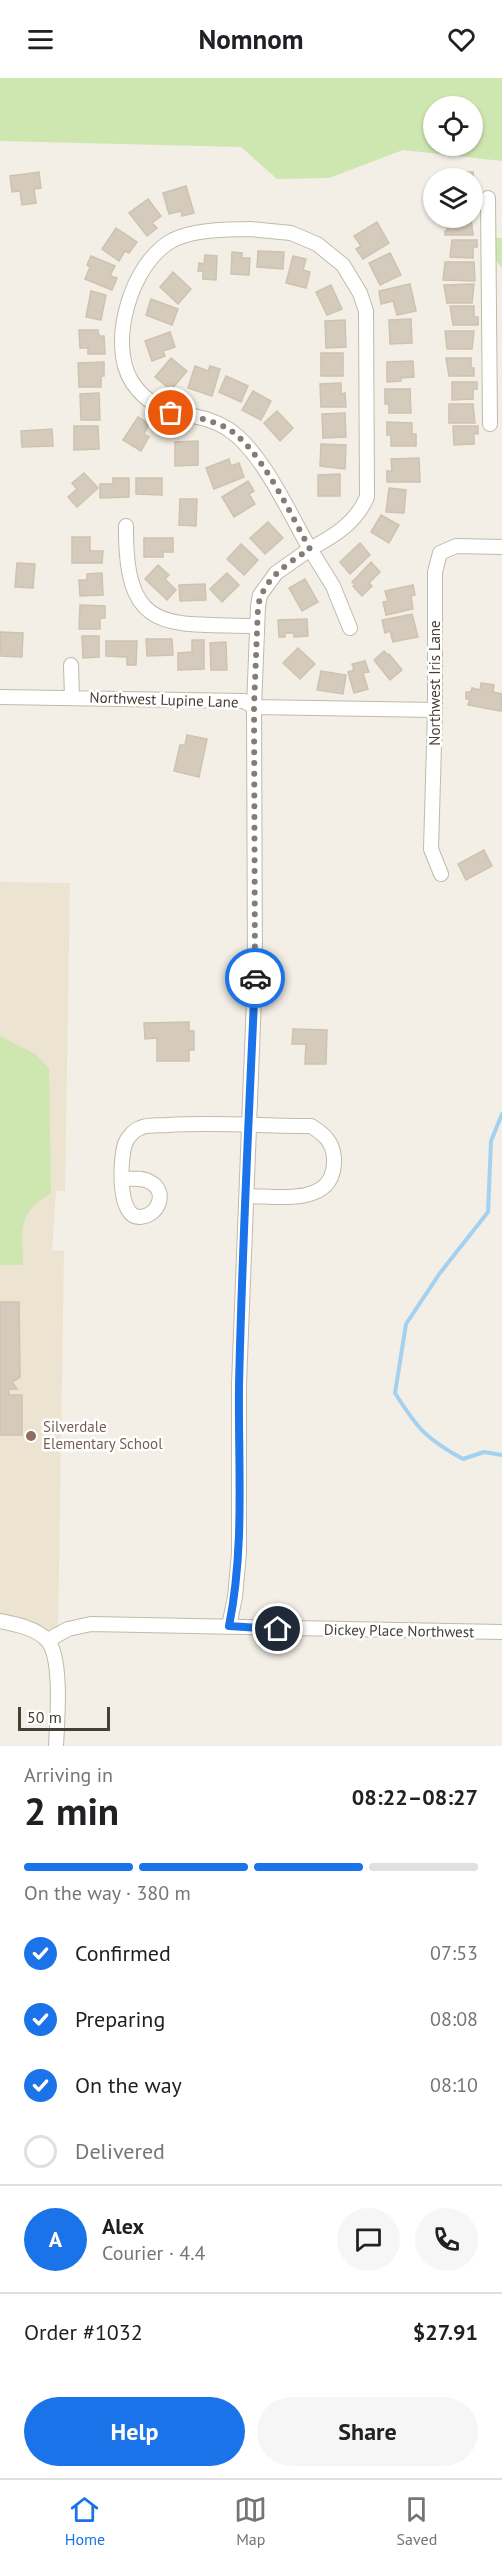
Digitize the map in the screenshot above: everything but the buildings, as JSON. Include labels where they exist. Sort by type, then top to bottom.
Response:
[{"type":"street","points":[[488,198],[495,276],[496,396],[490,424]]},
{"type":"street","points":[[229,1626],[235,1597],[239,1553],[239,1384],[255,972],[256,626],[260,595],[267,584],[287,564],[310,549],[334,536],[360,512],[367,497],[366,311],[360,293],[343,265],[317,244],[291,233],[250,230],[220,231],[196,233],[173,241],[155,254],[140,274],[128,296],[124,324],[124,355],[131,381],[151,403],[171,413],[208,420],[226,428],[245,441],[256,456],[310,549],[333,586],[350,628]]},
{"type":"street","points":[[126,526],[125,557],[131,585],[144,607],[157,617],[178,623],[256,626]]},
{"type":"street","name":"Northwest Iris Lane","points":[[441,874],[431,849],[435,710],[435,572],[440,553],[456,546],[502,547]]},
{"type":"street","points":[[71,665],[72,697]]},
{"type":"street","name":"Northwest Lupine Lane","points":[[0,697],[244,701],[254,707],[435,710]]},
{"type":"street","points":[[123,1179],[125,1144],[141,1127],[311,1126],[328,1138],[333,1150],[332,1177],[319,1192],[304,1195],[247,1196]]},
{"type":"street","points":[[0,1621],[17,1624],[48,1640],[55,1661],[56,1746]]},
{"type":"street","name":"Dickey Place Northwest","points":[[48,1640],[68,1629],[91,1624],[502,1632]]},
{"type":"shaded area","name":"Silverdale Elementary School","points":[[0,882],[70,883],[65,1191],[56,1191],[52,1250],[64,1251],[58,1634],[48,1640],[0,1621]]},
{"type":"green space","points":[[0,78],[502,78],[502,161],[457,156],[483,156],[483,96],[423,96],[423,152],[403,150],[329,178],[277,179],[241,147],[0,141]]},
{"type":"green space","points":[[494,238],[502,238],[502,268],[494,258]]},
{"type":"green space","points":[[0,1036],[35,1054],[49,1068],[51,1193],[32,1208],[24,1223],[23,1265],[0,1265]]},
{"type":"waterway","points":[[502,1114],[491,1141],[488,1212],[440,1273],[406,1324],[395,1393],[423,1432],[450,1452],[463,1459],[484,1452],[502,1455]]},
{"type":"way so far","points":[[171,413],[208,420],[226,428],[245,441],[310,549],[276,573],[260,595],[258,606],[254,707],[255,978]]},
{"type":"place","name":"Silverdale Elementary School","points":[[31,1436]]},
{"type":"route","points":[[255,978],[239,1384],[239,1553],[235,1597],[229,1626],[278,1629]]}]
